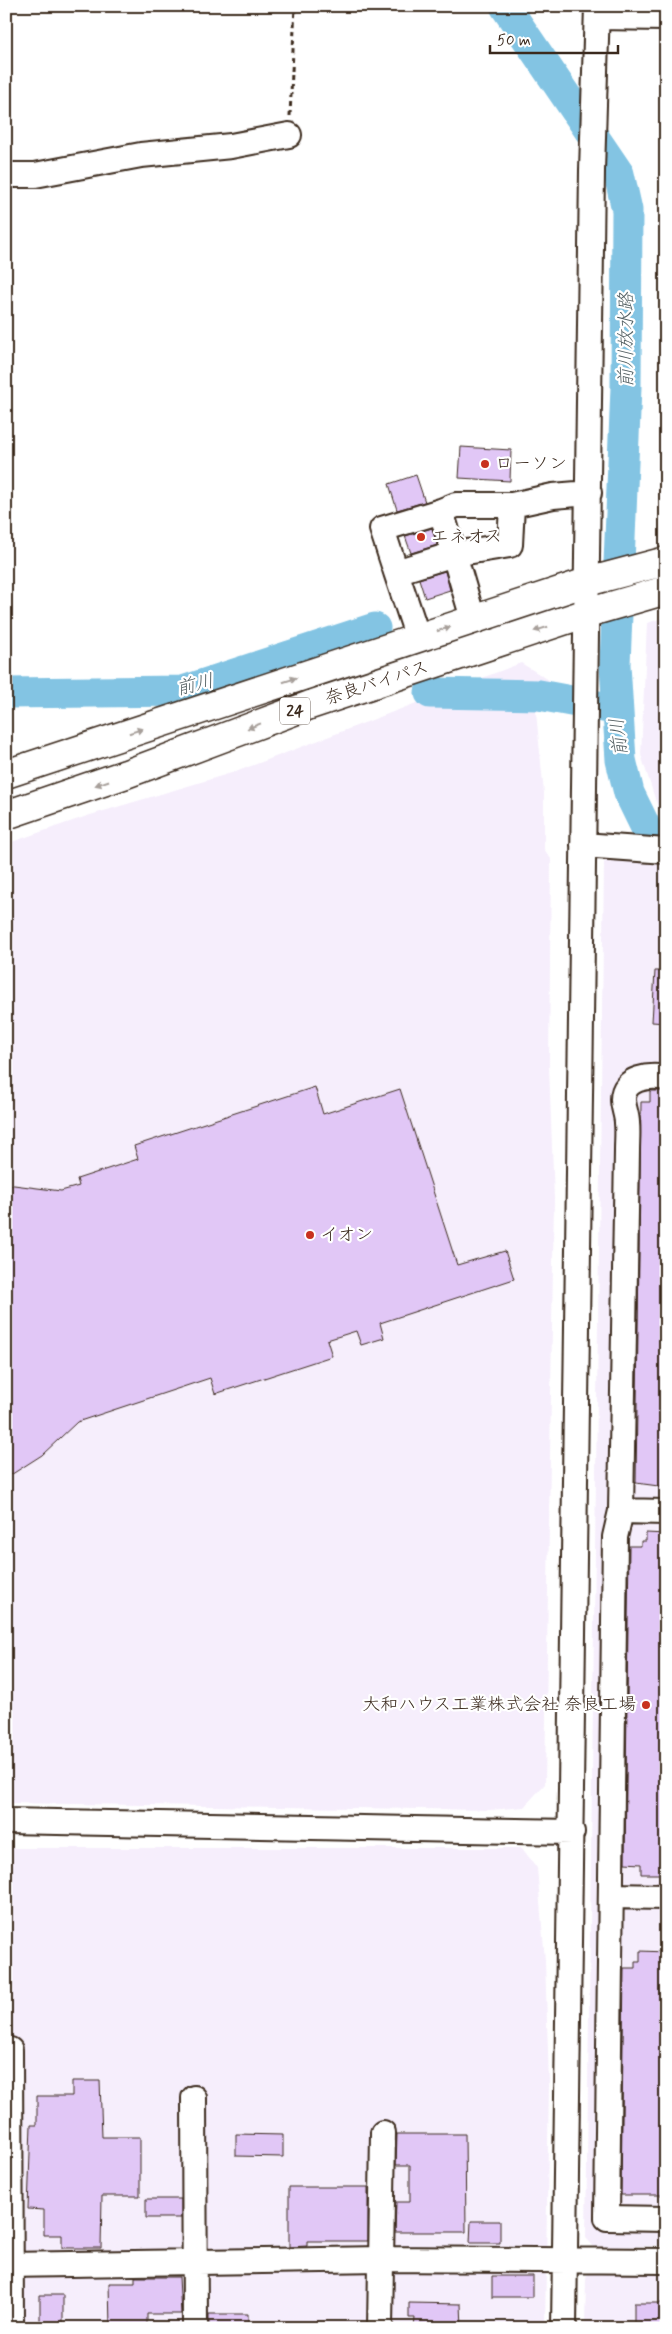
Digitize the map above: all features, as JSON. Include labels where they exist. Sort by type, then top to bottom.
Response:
[{"type":"highway","name":"奈良バイパス","points":[[6,774],[599,578],[659,563]]},
{"type":"highway","name":"奈良バイパス","points":[[6,815],[126,774],[310,705],[661,591]]},
{"type":"street","points":[[564,2328],[572,1832],[583,845],[599,610],[599,578],[589,493],[592,171],[597,12],[666,18]]},
{"type":"street","points":[[6,175],[35,175],[142,155],[231,146],[289,135]]},
{"type":"street","points":[[418,638],[382,529],[456,505],[512,505],[553,496],[589,493]]},
{"type":"street","points":[[396,572],[454,554],[510,545],[512,505]]},
{"type":"street","points":[[441,511],[473,620]]},
{"type":"street","points":[[583,845],[666,851]]},
{"type":"street","points":[[666,1078],[653,1075],[641,1077],[630,1085],[623,1098],[627,1122],[627,1151],[621,1512],[615,1537],[607,2218],[666,2219]]},
{"type":"street","points":[[621,1512],[666,1512]]},
{"type":"street","points":[[6,1821],[572,1832]]},
{"type":"street","points":[[611,1896],[666,1897]]},
{"type":"street","points":[[10,2050],[8,2265],[11,2328]]},
{"type":"street","points":[[194,2098],[195,2328]]},
{"type":"street","points":[[380,2328],[383,2133]]},
{"type":"street","points":[[8,2265],[381,2259],[666,2260]]},
{"type":"path","points":[[289,135],[295,6]]},
{"type":"shaded area","points":[[666,617],[666,823],[657,805],[641,755],[647,623]]},
{"type":"shaded area","points":[[521,663],[549,680],[554,691],[552,705],[536,712],[544,793],[544,849],[551,859],[549,1066],[554,1199],[545,1784],[524,1807],[490,1810],[6,1803],[6,844],[87,816],[238,771]]},
{"type":"shaded area","points":[[607,856],[666,863],[666,2246],[594,2247],[586,2238],[604,863]]},
{"type":"shaded area","points":[[6,1848],[522,1848],[537,1868],[545,1960],[549,2083],[545,2328],[6,2328]]},
{"type":"shaded area","points":[[666,2269],[666,2328],[585,2328],[586,2277],[592,2270]]},
{"type":"building","name":"ローソン","points":[[461,447],[511,450],[510,481],[459,478]]},
{"type":"building","points":[[416,475],[425,502],[397,510],[389,484]]},
{"type":"building","points":[[432,528],[437,545],[411,553],[405,536]]},
{"type":"building","points":[[445,571],[450,590],[425,598],[419,579]]},
{"type":"building","points":[[655,971],[666,971],[666,1023],[652,1022]]},
{"type":"building","points":[[315,1087],[323,1114],[400,1089],[457,1265],[505,1251],[514,1279],[380,1323],[384,1338],[361,1345],[356,1331],[327,1340],[332,1356],[215,1394],[210,1378],[77,1422],[42,1455],[6,1478],[6,1184],[61,1191],[79,1186],[77,1179],[138,1159],[134,1146]]},
{"type":"building","points":[[650,1091],[666,1091],[666,1487],[636,1483],[641,1102],[650,1102]]},
{"type":"building","name":"大和ハウス工業株式会社 奈良工場","points":[[646,1533],[666,1534],[666,1874],[641,1874],[641,1864],[625,1863],[629,1546],[641,1546],[641,1541],[646,1541]]},
{"type":"building","points":[[640,1951],[666,1952],[666,2195],[621,2195],[624,1968],[635,1968],[635,1962],[640,1962]]},
{"type":"building","points":[[72,2081],[100,2081],[102,2137],[140,2137],[140,2196],[102,2196],[101,2248],[62,2248],[62,2235],[44,2235],[44,2210],[28,2209],[31,2125],[37,2125],[37,2096],[72,2096]]},
{"type":"building","points":[[236,2134],[283,2135],[283,2157],[236,2156]]},
{"type":"building","points":[[397,2134],[465,2134],[466,2232],[395,2232],[396,2202],[410,2202],[410,2165],[396,2165]]},
{"type":"building","points":[[289,2187],[368,2187],[368,2241],[307,2241],[307,2246],[289,2247]]},
{"type":"building","points":[[146,2199],[181,2199],[181,2218],[146,2218]]},
{"type":"building","points":[[471,2221],[500,2221],[500,2243],[470,2243]]},
{"type":"building","points":[[492,2276],[533,2276],[533,2297],[492,2297]]},
{"type":"building","points":[[135,2277],[179,2277],[181,2314],[147,2314],[147,2328],[110,2328],[109,2283],[135,2283]]},
{"type":"building","points":[[40,2295],[63,2295],[63,2326],[40,2326]]},
{"type":"building","points":[[409,2303],[461,2304],[462,2328],[414,2328],[415,2318],[409,2318]]},
{"type":"building","points":[[634,2303],[666,2303],[666,2328],[634,2328]]},
{"type":"building","points":[[209,2314],[248,2314],[248,2328],[209,2328]]},
{"type":"waterway","name":"前川放水路","points":[[505,6],[619,174],[627,210],[626,387],[615,665],[621,760],[629,793],[650,836],[666,850]]},
{"type":"waterway","name":"前川","points":[[6,693],[183,691],[375,628]]},
{"type":"waterway","name":"前川","points":[[430,693],[539,695],[614,709]]},
{"type":"place","name":"ローソン","points":[[485,464]]},
{"type":"place","name":"エネオス","points":[[421,537]]},
{"type":"place","name":"イオン","points":[[310,1235]]},
{"type":"place","name":"大和ハウス工業株式会社 奈良工場","points":[[646,1705]]}]
